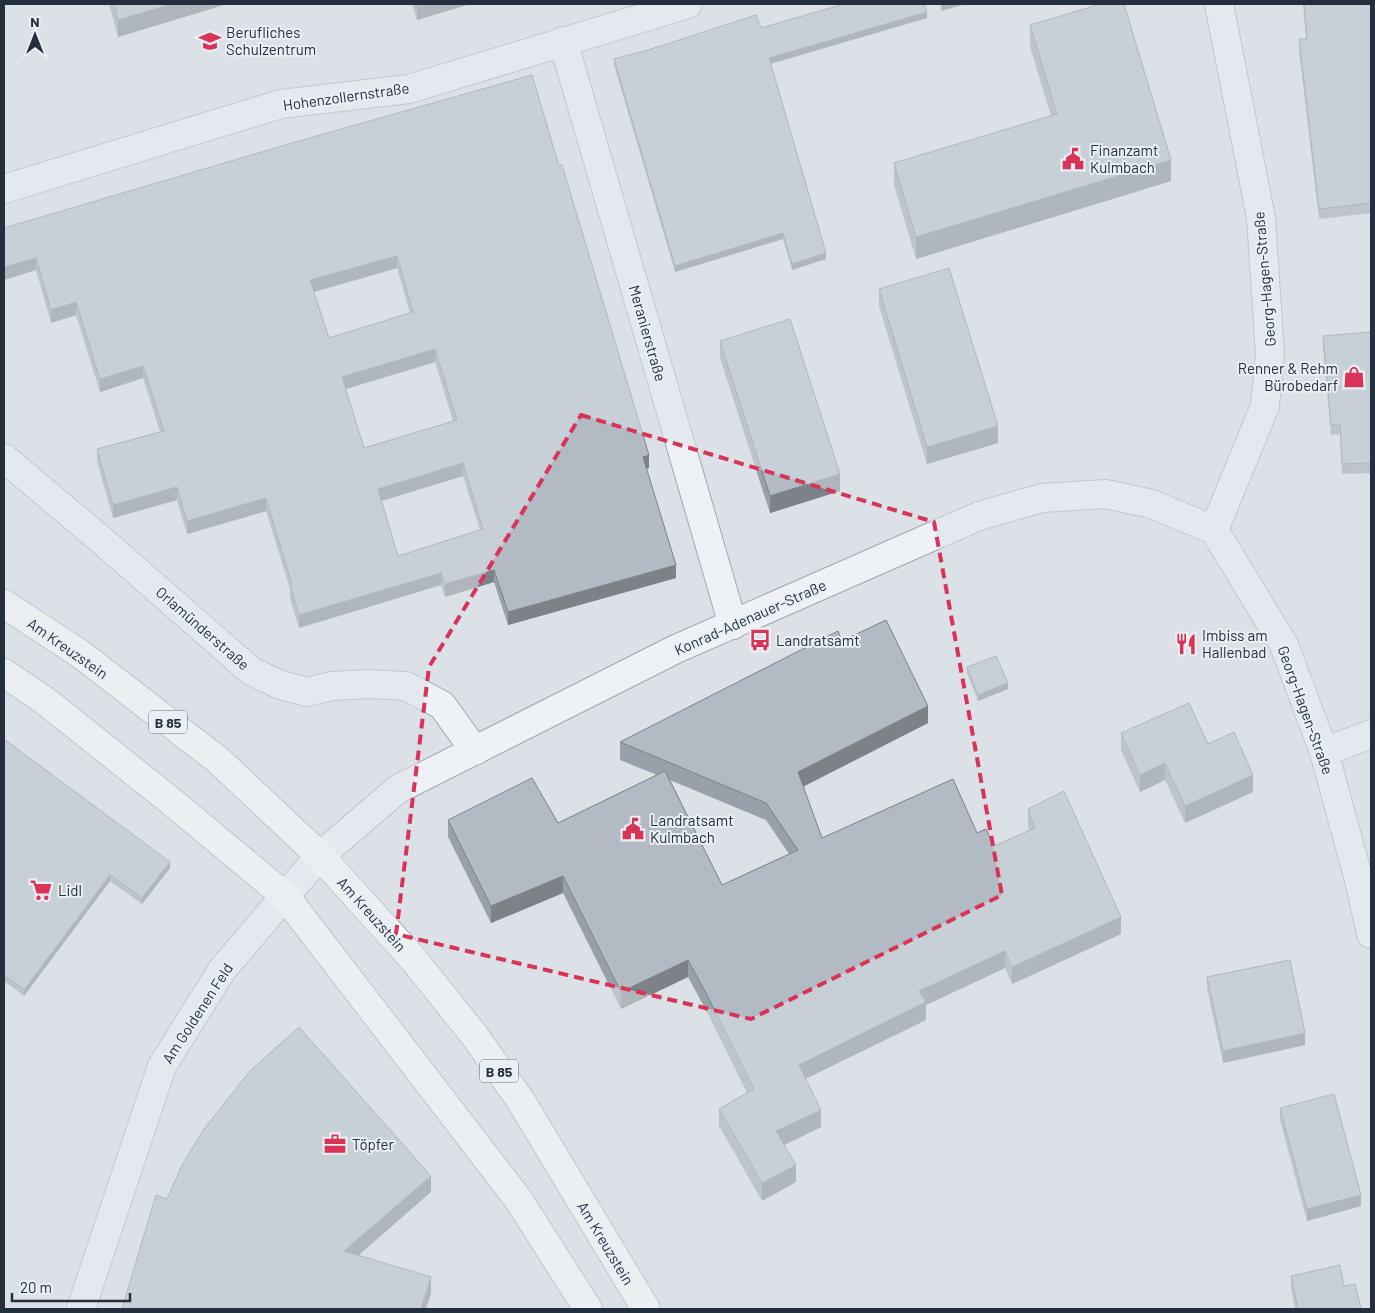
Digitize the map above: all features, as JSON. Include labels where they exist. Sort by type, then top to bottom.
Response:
[{"type":"main road","name":"Am Kreuzstein","points":[[4,604],[79,652],[218,760],[320,856],[414,960],[474,1035],[521,1101],[646,1309]]},
{"type":"main road","points":[[4,673],[44,700],[172,802],[285,896],[518,1199],[588,1309]]},
{"type":"street","name":"Hohenzollernstraße","points":[[4,189],[281,104],[409,89],[688,4]]},
{"type":"street","name":"Georg-Hagen-Straße","points":[[1219,4],[1261,218],[1270,354],[1265,406],[1214,530],[1284,645],[1324,752],[1359,880],[1371,934]]},
{"type":"street","name":"Meranierstraße","points":[[563,41],[733,624]]},
{"type":"street","name":"Orlamünderstraße","points":[[4,458],[251,671],[278,684],[306,692],[332,686],[368,684],[406,686],[442,705],[475,751]]},
{"type":"street","name":"Konrad-Adenauer-Straße","points":[[320,856],[398,789],[676,649],[979,516],[1042,498],[1105,494],[1152,504],[1214,530]]},
{"type":"street","points":[[1324,752],[1371,734]]},
{"type":"street","name":"Am Goldenen Feld","points":[[80,1309],[162,1066],[222,970],[320,856]]},
{"type":"highlighted area","points":[[581,415],[934,522],[1002,895],[751,1019],[396,934],[429,667]]},
{"type":"building","points":[[114,4],[172,4],[118,20]]},
{"type":"building","points":[[844,4],[924,4],[927,12],[769,58],[826,253],[792,264],[783,233],[675,266],[614,59],[756,15],[761,28]]},
{"type":"building","name":"Finanzamt Kulmbach","points":[[1101,4],[1124,4],[1171,160],[916,237],[894,163],[1057,114],[1030,25]]},
{"type":"building","points":[[1304,4],[1371,4],[1371,203],[1319,209],[1299,39],[1307,39]]},
{"type":"building","points":[[532,75],[559,166],[562,165],[649,455],[643,457],[676,565],[508,612],[494,570],[445,584],[441,573],[299,615],[266,498],[187,521],[177,487],[113,505],[97,449],[164,431],[143,366],[100,379],[76,302],[51,310],[36,258],[4,267],[4,228]],"holes":[[[397,256],[413,312],[329,338],[310,280]],[[435,349],[457,420],[364,448],[342,377]],[[463,463],[483,529],[398,556],[378,489]]]},
{"type":"building","points":[[949,268],[998,426],[927,447],[879,289]]},
{"type":"building","points":[[790,319],[840,474],[770,496],[720,341]]},
{"type":"building","points":[[1371,332],[1371,463],[1342,464],[1340,424],[1331,425],[1323,336]]},
{"type":"building","points":[[886,620],[928,706],[798,772],[822,838],[953,779],[977,833],[986,829],[994,846],[1035,828],[1028,809],[1064,791],[1121,917],[1012,967],[1005,951],[919,991],[926,1002],[799,1065],[821,1110],[776,1131],[796,1165],[762,1183],[719,1109],[754,1089],[688,960],[621,992],[563,876],[491,906],[448,820],[532,778],[558,823],[665,771],[722,885],[798,850],[766,803],[620,742],[838,631],[842,641]]},
{"type":"building","points":[[996,656],[1008,683],[978,695],[967,667]]},
{"type":"building","points":[[1189,703],[1208,744],[1234,732],[1253,775],[1185,806],[1165,763],[1140,775],[1121,733]]},
{"type":"building","points":[[4,739],[170,862],[142,898],[110,875],[24,990],[4,975]]},
{"type":"building","points":[[1290,960],[1305,1033],[1223,1051],[1207,977]]},
{"type":"building","points":[[299,1027],[431,1176],[344,1251],[431,1277],[421,1308],[424,1309],[122,1309],[156,1195],[167,1199],[182,1165],[204,1129],[250,1071]]},
{"type":"building","points":[[1334,1094],[1361,1195],[1307,1209],[1280,1108]]},
{"type":"building","points":[[1340,1265],[1344,1286],[1355,1284],[1361,1309],[1298,1309],[1291,1276]]},
{"type":"place","name":"Berufliches Schulzentrum","points":[[210,41]]},
{"type":"place","name":"Finanzamt Kulmbach","points":[[1073,159]]},
{"type":"place","name":"Renner & Rehm Bürobedarf","points":[[1354,377]]},
{"type":"place","name":"Landratsamt","points":[[760,640]]},
{"type":"place","name":"Imbiss am Hallenbad","points":[[1186,644]]},
{"type":"place","name":"Landratsamt Kulmbach","points":[[633,829]]},
{"type":"place","name":"Lidl","points":[[41,890]]},
{"type":"place","name":"Töpfer","points":[[335,1144]]}]
